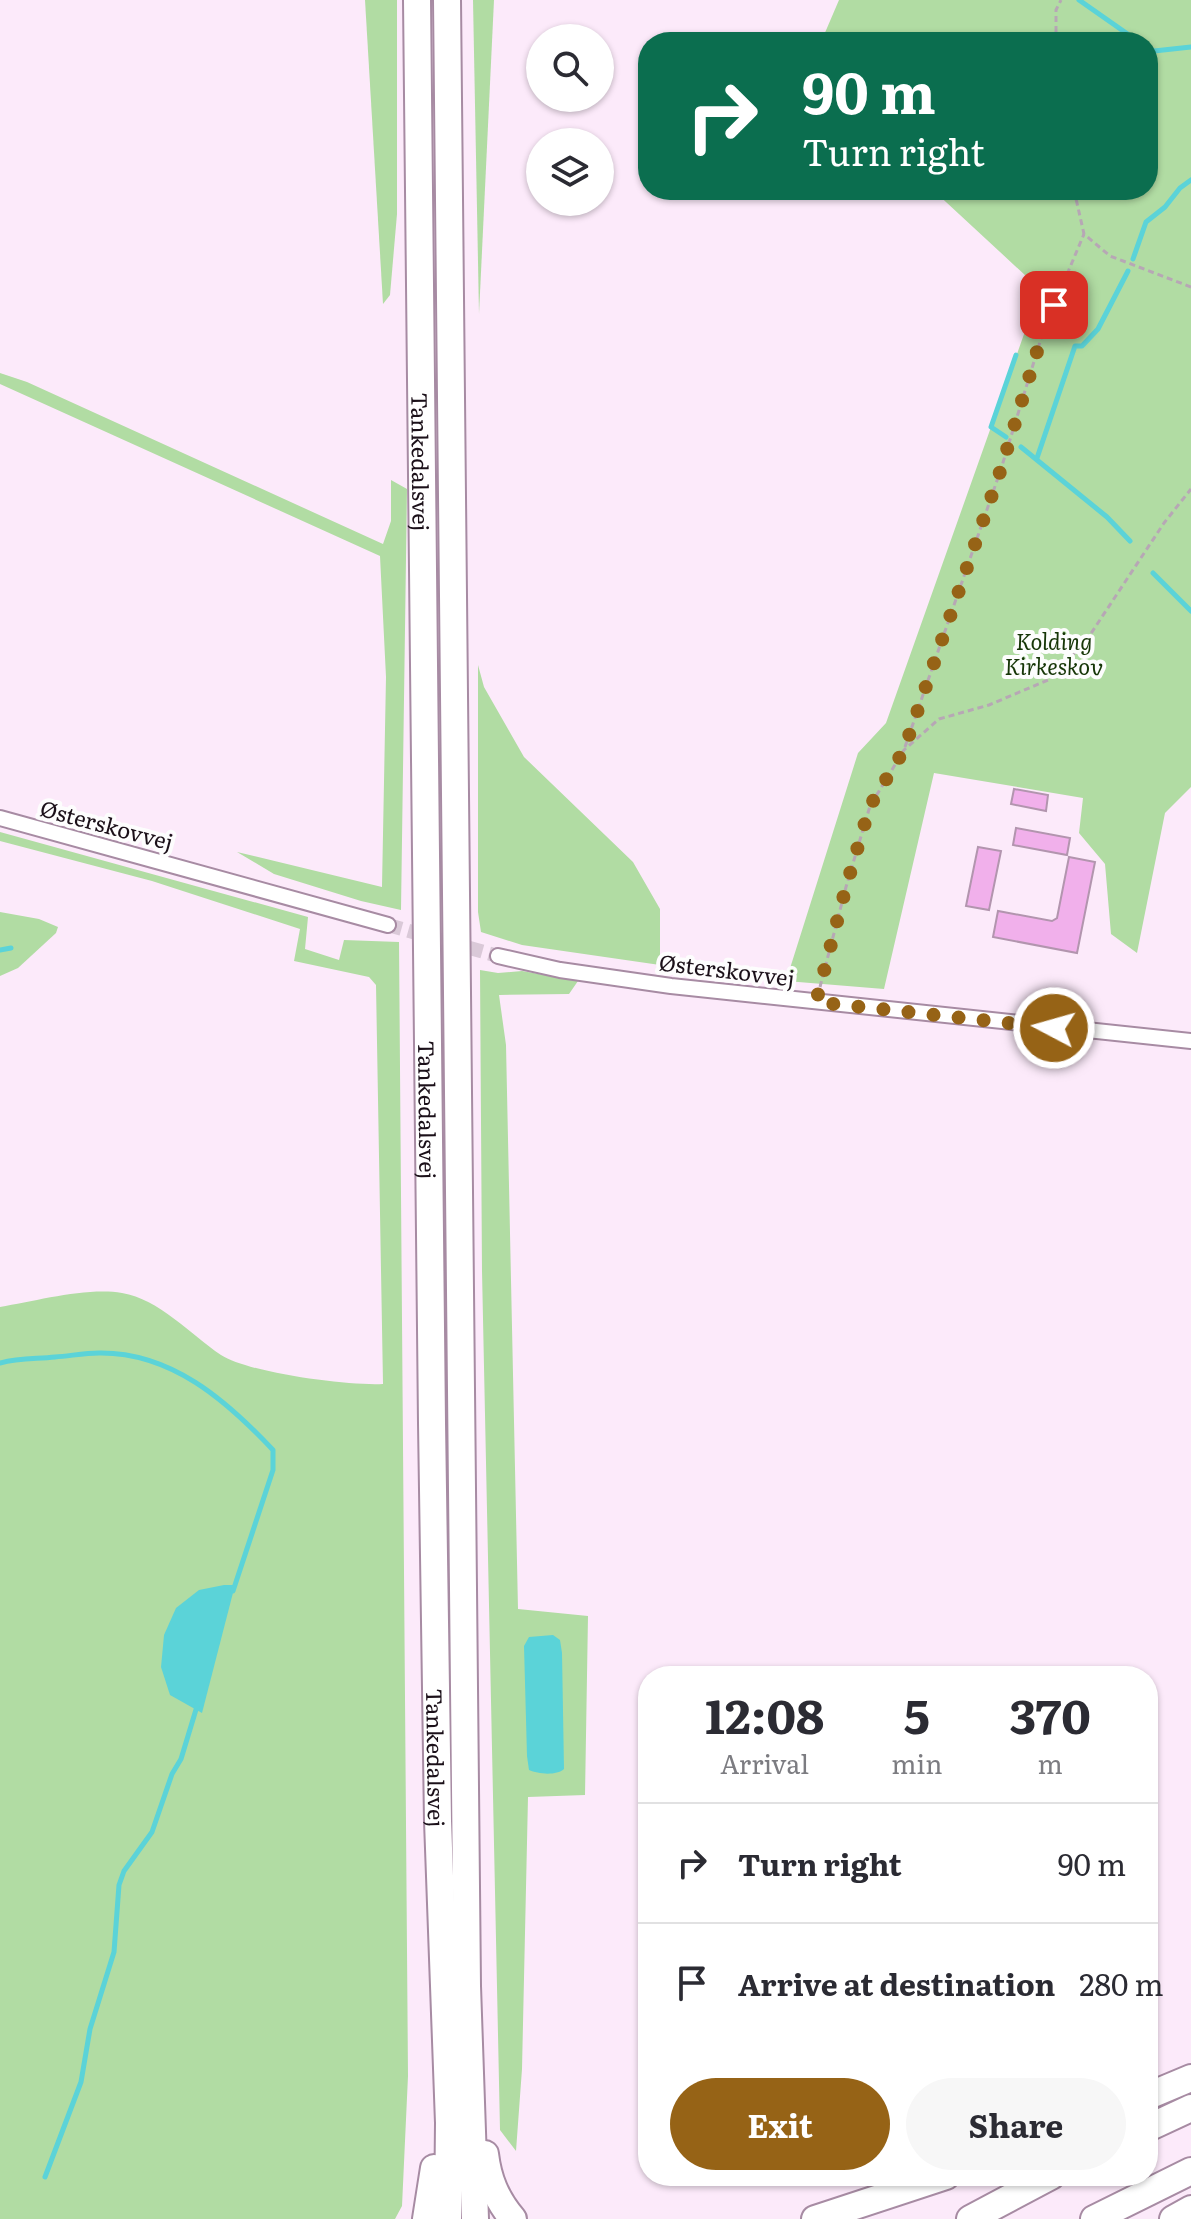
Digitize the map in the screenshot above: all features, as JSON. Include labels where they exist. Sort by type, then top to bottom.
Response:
[{"type":"highway","name":"Tankedalsvej","points":[[417,0],[438,1821],[456,1988],[475,2219]]},
{"type":"highway","name":"Tankedalsvej","points":[[447,0],[456,1988],[448,2219]]},
{"type":"highway","points":[[426,2219],[434,2177],[434,2057],[456,1988]]},
{"type":"highway","points":[[456,1988],[481,2058],[486,2168],[495,2193],[513,2219]]},
{"type":"highway","points":[[1158,2092],[1191,2078]]},
{"type":"highway","points":[[1158,2123],[1191,2108]]},
{"type":"highway","points":[[1094,2219],[1191,2171]]},
{"type":"highway","points":[[815,2219],[916,2186]]},
{"type":"highway","points":[[970,2219],[1032,2186]]},
{"type":"highway","points":[[1173,2219],[1191,2209]]},
{"type":"street","name":"Østerskovvej","points":[[0,818],[388,925]]},
{"type":"street","name":"Østerskovvej","points":[[498,956],[576,972],[816,1002],[1191,1041]]},
{"type":"path","points":[[1056,32],[1056,10],[1061,0]]},
{"type":"path","points":[[816,1002],[870,806],[904,750],[1001,469],[1044,329],[1084,234],[1076,200]]},
{"type":"path","points":[[1084,234],[1110,256],[1191,287]]},
{"type":"path","points":[[904,750],[939,719],[989,705],[1048,680],[1086,641],[1164,523],[1191,489]]},
{"type":"green space","points":[[365,0],[397,0],[397,214],[390,295],[383,304]]},
{"type":"green space","points":[[473,0],[494,0],[479,314]]},
{"type":"green space","name":"Kolding Kirkeskov","points":[[839,0],[1191,0],[1191,787],[1165,813],[1137,953],[1111,934],[1105,864],[1079,833],[1083,798],[934,773],[884,989],[786,981],[858,753],[886,723],[1040,289],[944,200],[1158,200],[1158,32],[825,32]]},
{"type":"green space","points":[[0,373],[27,382],[383,544],[391,521],[391,480],[407,489],[401,910],[274,874],[237,852],[382,887],[386,677],[380,556],[0,384]]},
{"type":"green space","points":[[478,665],[484,687],[524,757],[633,862],[660,909],[660,965],[522,945],[481,932],[478,912]]},
{"type":"green space","points":[[0,832],[308,917],[305,949],[339,960],[344,940],[399,942],[408,2076],[402,2206],[395,2219],[0,2219],[0,1307],[78,1293],[122,1293],[149,1302],[221,1355],[235,1361],[299,1377],[383,1384],[376,985],[369,977],[294,961],[300,929],[152,881],[0,841]]},
{"type":"green space","points":[[0,912],[39,919],[58,927],[56,933],[18,968],[0,976]]},
{"type":"green space","points":[[480,970],[498,973],[522,971],[578,981],[569,994],[499,995],[506,1045],[518,1609],[588,1616],[585,1795],[528,1797],[522,2069],[516,2151],[500,2130],[482,1271]]},
{"type":"water","points":[[235,1585],[202,1713],[170,1695],[161,1667],[164,1635],[176,1608],[199,1590]]},
{"type":"water","points":[[553,1635],[560,1640],[562,1653],[564,1769],[547,1774],[529,1770],[524,1646],[529,1637]]},
{"type":"building","points":[[1014,789],[1048,795],[1046,811],[1011,804]]},
{"type":"building","points":[[1016,828],[1070,838],[1067,855],[1013,845]]},
{"type":"building","points":[[978,847],[1001,851],[989,910],[966,906]]},
{"type":"building","points":[[1069,857],[1095,862],[1077,953],[993,937],[998,911],[1052,921],[1057,918]]},
{"type":"waterway","points":[[1079,0],[1125,32]]},
{"type":"waterway","points":[[1158,51],[1191,47]]},
{"type":"waterway","points":[[1133,259],[1146,222],[1191,180]]},
{"type":"waterway","points":[[1037,458],[1075,346],[1082,346],[1098,329],[1128,271]]},
{"type":"waterway","points":[[1006,437],[991,427],[1016,355]]},
{"type":"waterway","points":[[1021,447],[1107,517],[1130,541]]},
{"type":"waterway","points":[[1153,573],[1191,611]]},
{"type":"waterway","points":[[0,950],[11,948]]},
{"type":"waterway","points":[[0,1363],[99,1353],[150,1361],[195,1382],[255,1431],[273,1450],[273,1470],[233,1591]]},
{"type":"waterway","points":[[45,2177],[81,2082],[90,2029],[114,1952],[119,1885],[124,1871],[152,1832],[172,1774],[181,1759],[198,1703]]},
{"type":"tunnel","points":[[388,925],[498,956]]},
{"type":"route","points":[[1054,305],[904,750],[870,806],[816,1002],[1054,1028]]}]
